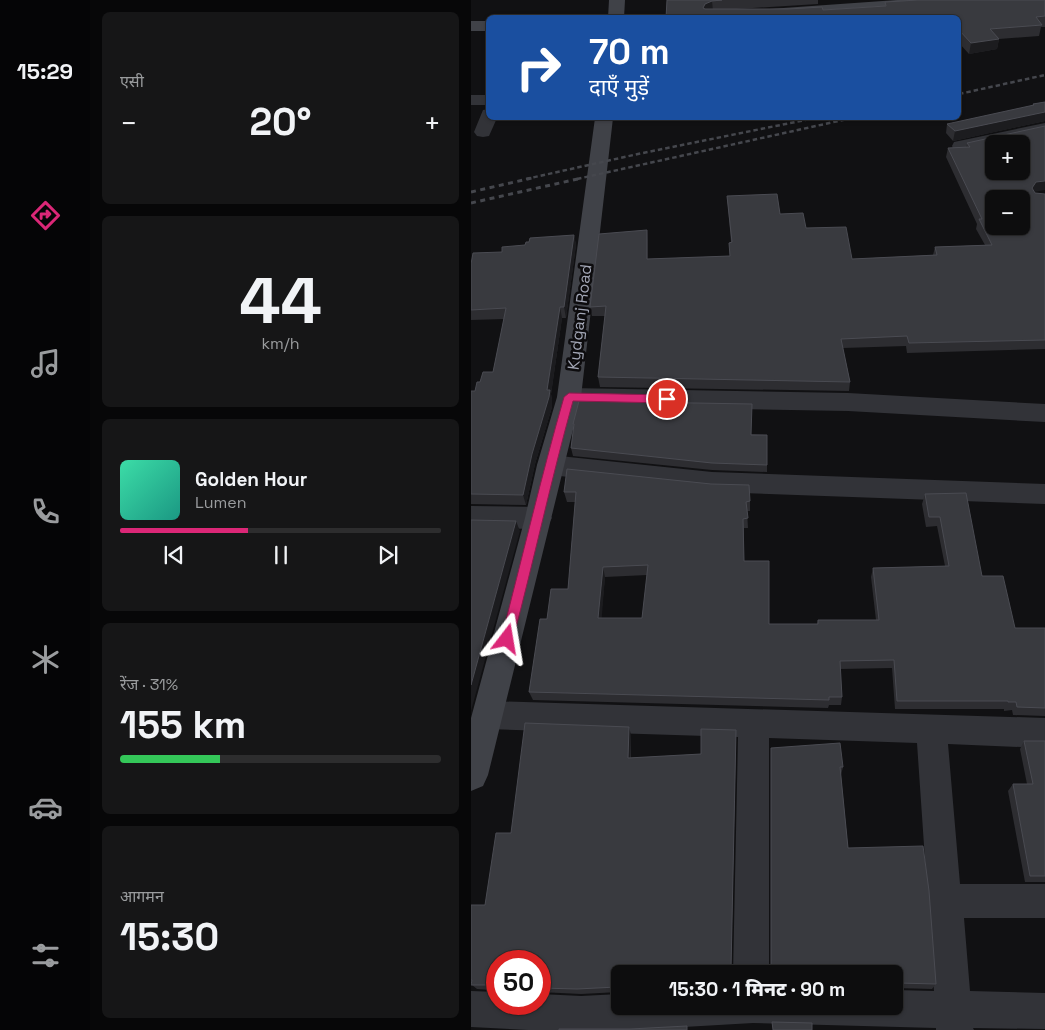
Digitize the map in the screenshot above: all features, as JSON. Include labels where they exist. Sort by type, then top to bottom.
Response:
[{"type":"main road","points":[[616,15],[617,0]]},
{"type":"main road","points":[[752,15],[965,0]]},
{"type":"main road","points":[[471,26],[486,26]]},
{"type":"main road","name":"Kydganj Road","points":[[471,775],[488,716],[539,518],[550,465],[569,397],[604,120]]},
{"type":"street","points":[[471,100],[486,100]]},
{"type":"street","points":[[483,132],[487,120]]},
{"type":"street","points":[[961,146],[1045,128]]},
{"type":"street","points":[[569,397],[847,402],[1045,413]]},
{"type":"street","points":[[550,465],[712,482],[1045,494]]},
{"type":"street","points":[[471,517],[539,518]]},
{"type":"street","points":[[488,716],[1045,733]]},
{"type":"street","points":[[751,965],[754,725]]},
{"type":"street","points":[[931,729],[954,1020]]},
{"type":"street","points":[[945,901],[1045,901]]},
{"type":"street","points":[[471,1010],[581,1014],[611,1013]]},
{"type":"street","points":[[883,1015],[954,1020],[1045,1011]]},
{"type":"building","points":[[667,0],[722,0],[705,4],[703,8],[705,9],[822,7],[823,10],[886,6],[885,2],[918,0],[1045,0],[1045,16],[1036,17],[1042,25],[990,29],[999,39],[971,43],[961,32],[961,15],[666,15]]},
{"type":"building","points":[[1045,102],[1045,112],[955,131],[947,124],[1033,104]]},
{"type":"building","points":[[1045,126],[1045,181],[1036,182],[1032,188],[1035,193],[1045,194],[1045,340],[909,343],[907,336],[841,339],[850,382],[598,377],[606,306],[590,307],[599,234],[647,230],[647,259],[730,256],[729,243],[732,242],[727,196],[777,194],[780,214],[803,213],[806,228],[846,227],[852,259],[937,255],[935,247],[992,245],[987,235],[1030,235],[1030,190],[985,190],[985,231],[979,219],[982,219],[948,148],[970,147],[967,143],[985,139],[985,180],[1030,180],[1030,135],[1004,135]]},
{"type":"building","points":[[574,235],[564,307],[560,307],[547,390],[550,390],[549,397],[532,454],[523,495],[471,494],[471,391],[475,391],[477,382],[480,382],[483,372],[493,372],[506,308],[471,310],[471,264],[473,253],[502,252],[502,247],[525,245],[526,242],[529,242],[530,238]]},
{"type":"building","points":[[579,401],[752,404],[751,435],[767,435],[767,465],[712,463],[571,448],[573,424]]},
{"type":"building","points":[[567,469],[711,484],[749,485],[750,501],[746,502],[748,518],[743,519],[744,561],[769,561],[769,624],[818,624],[818,620],[879,620],[873,568],[949,566],[940,517],[929,517],[925,494],[966,493],[982,576],[1003,576],[1015,628],[1045,628],[1045,708],[1017,707],[1016,702],[1008,701],[897,701],[894,660],[840,661],[842,697],[829,697],[829,700],[529,692],[540,619],[547,619],[551,589],[568,589],[576,492],[564,492]],"holes":[[[648,565],[642,618],[598,618],[603,567]]]},
{"type":"building","points":[[471,520],[516,521],[471,685]]},
{"type":"building","points":[[525,723],[629,727],[628,758],[701,754],[701,729],[736,730],[731,965],[611,965],[611,987],[551,988],[551,950],[486,950],[486,985],[471,985],[471,905],[485,905],[496,833],[511,833]]},
{"type":"building","points":[[1024,741],[1045,741],[1045,876],[1030,876],[1013,784],[1033,784]]},
{"type":"building","points":[[840,743],[843,767],[840,767],[848,848],[923,846],[929,891],[936,984],[903,983],[903,965],[771,965],[771,748]]},
{"type":"building","points":[[772,1022],[812,1023],[812,1030],[773,1030]]},
{"type":"building","points":[[687,1026],[687,1030],[559,1030],[630,1029]]},
{"type":"railway","points":[[961,94],[1045,75]]},
{"type":"railway","points":[[526,179],[805,120]]},
{"type":"railway","points":[[577,179],[843,120]]},
{"type":"railway","points":[[471,192],[532,178]]},
{"type":"railway","points":[[471,203],[582,178]]},
{"type":"route","points":[[507,639],[539,518],[550,465],[569,397],[667,399]]}]
